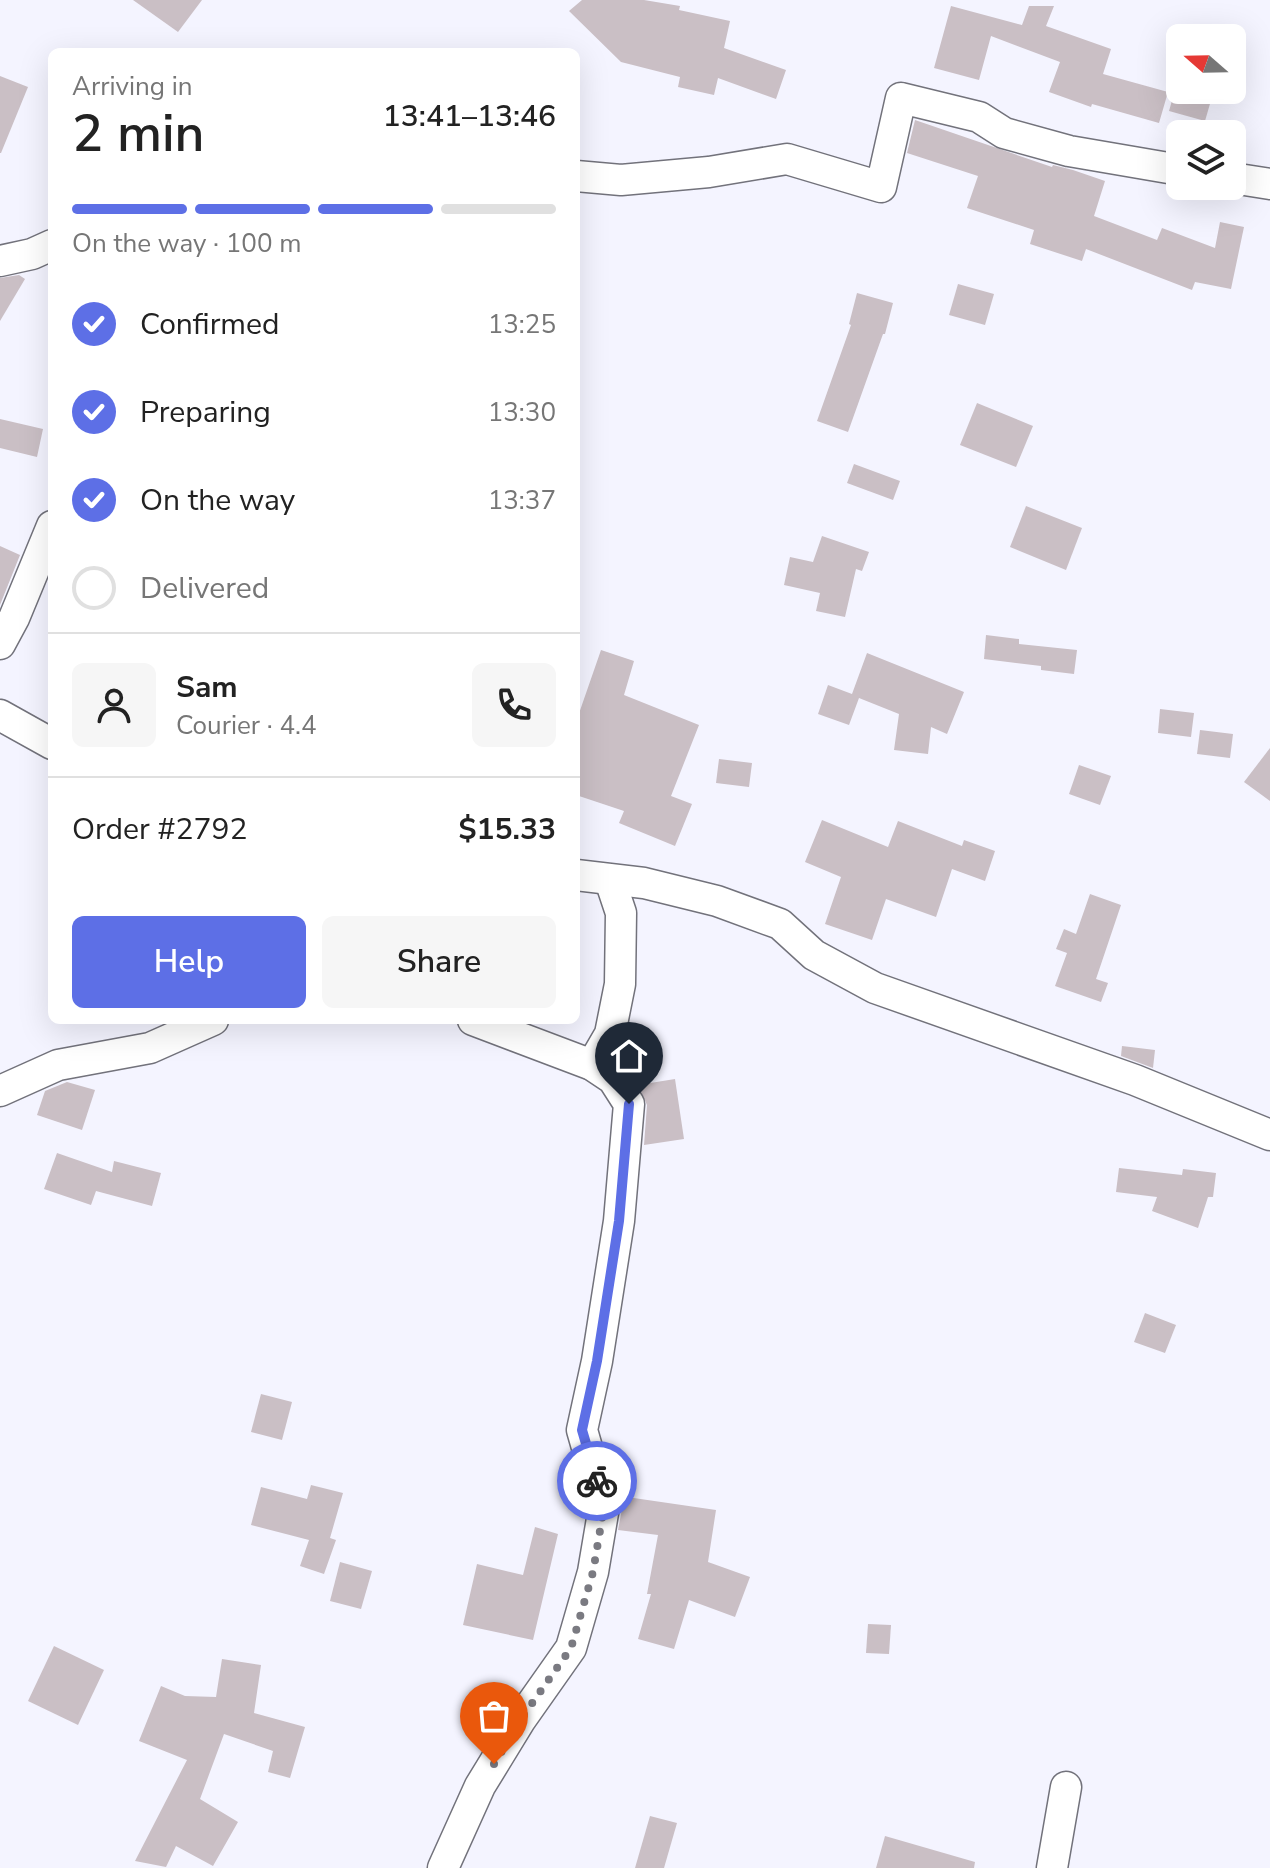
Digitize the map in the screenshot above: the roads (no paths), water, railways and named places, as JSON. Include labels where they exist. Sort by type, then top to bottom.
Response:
[{"type":"street","points":[[580,176],[621,180],[709,172],[787,159],[881,187],[901,98],[979,117],[1004,133],[1069,151],[1166,168]]},
{"type":"street","points":[[1246,180],[1270,184]]},
{"type":"street","points":[[0,261],[48,247]]},
{"type":"street","points":[[0,644],[48,536]]},
{"type":"street","points":[[0,715],[48,742]]},
{"type":"street","points":[[580,876],[644,883],[717,901],[780,924],[814,955],[875,988],[1135,1080],[1270,1135]]},
{"type":"street","points":[[592,1065],[610,1034],[620,984],[621,913],[610,880]]},
{"type":"street","points":[[0,1091],[58,1065],[150,1048],[204,1024]]},
{"type":"street","points":[[443,1868],[480,1786],[521,1719],[571,1648],[593,1572],[604,1507],[582,1430],[597,1361],[619,1221],[629,1104],[613,1079],[592,1065],[484,1024]]},
{"type":"street","points":[[1052,1868],[1066,1787]]}]
